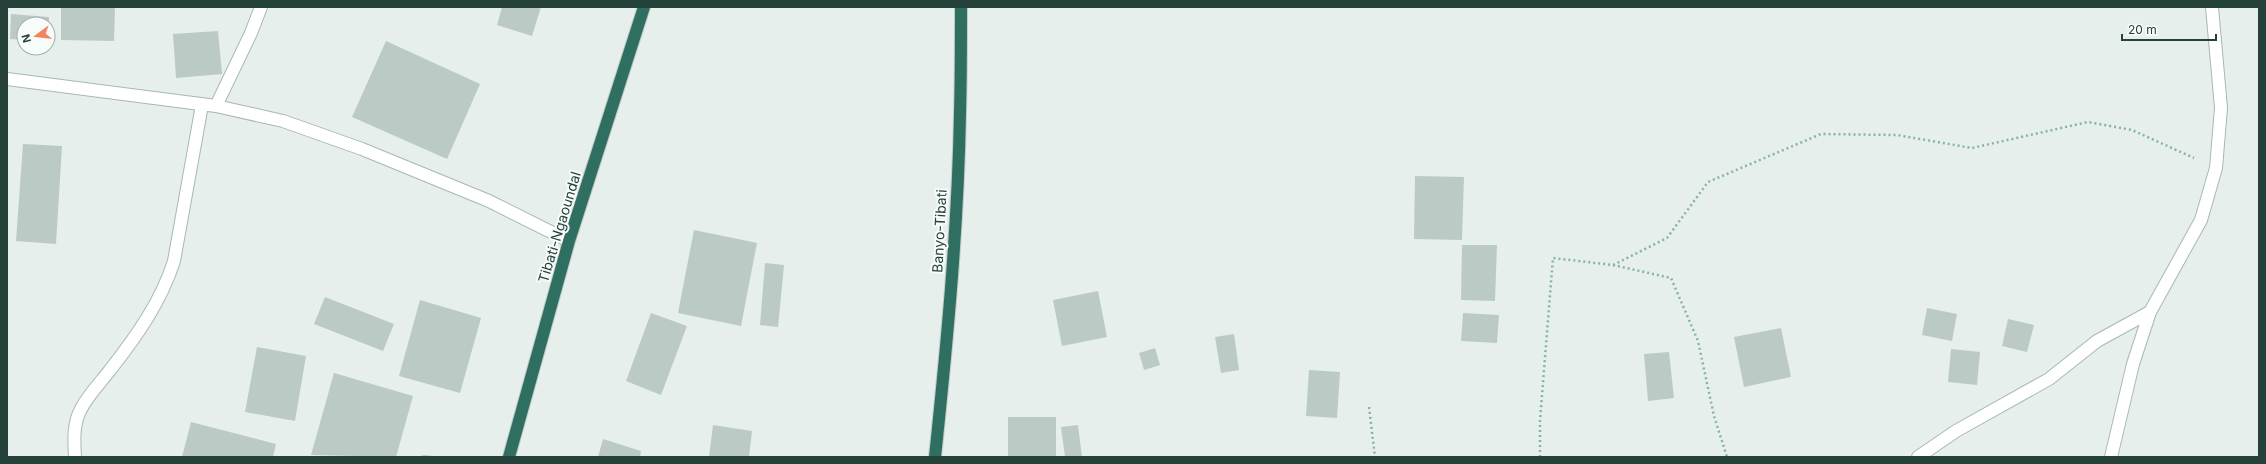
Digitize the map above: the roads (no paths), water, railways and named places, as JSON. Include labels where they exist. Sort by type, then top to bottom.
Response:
[{"type":"highway","name":"Tibati-Ngaoundal","points":[[509,457],[569,240],[644,7]]},
{"type":"highway","name":"Banyo-Tibati","points":[[935,457],[947,337],[954,231],[960,114],[961,7]]},
{"type":"street","points":[[216,106],[251,33],[260,7]]},
{"type":"street","points":[[2111,457],[2133,364],[2150,312],[2201,220],[2216,168],[2221,108],[2212,7]]},
{"type":"street","points":[[7,79],[216,106],[282,121],[362,149],[489,201],[569,240]]},
{"type":"street","points":[[75,457],[75,424],[80,409],[127,348],[150,313],[168,280],[174,262],[202,105]]},
{"type":"street","points":[[1918,457],[1956,431],[2049,379],[2097,341],[2150,312]]}]
